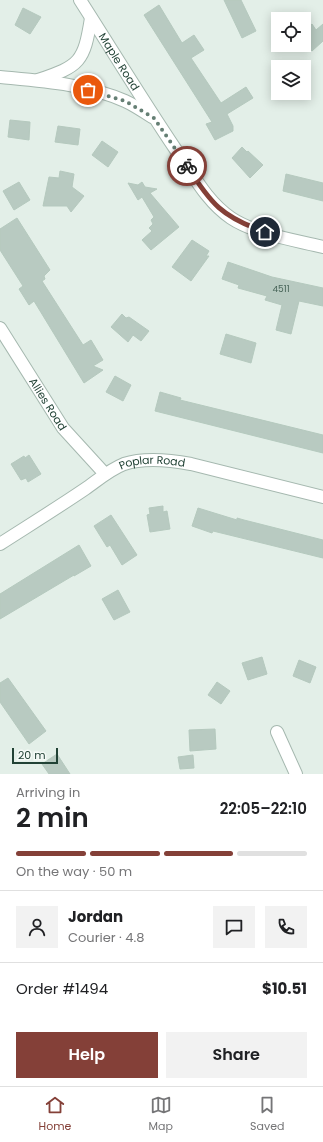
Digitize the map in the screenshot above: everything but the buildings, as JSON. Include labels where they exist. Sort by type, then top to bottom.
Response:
[{"type":"street","name":"Maple Road","points":[[80,0],[154,118],[201,188],[219,208],[232,219],[265,232],[323,247]]},
{"type":"street","points":[[35,81],[66,71],[78,60],[86,47],[92,18]]},
{"type":"street","points":[[0,77],[75,87],[101,93],[125,101],[154,118]]},
{"type":"street","name":"Allies Road","points":[[0,328],[63,428],[105,474]]},
{"type":"street","name":"Poplar Road","points":[[0,544],[87,488],[105,474],[125,464],[147,460],[175,461],[323,497]]},
{"type":"street","points":[[276,732],[296,774]]},
{"type":"way so far","points":[[88,90],[125,101],[154,118],[187,166]]},
{"type":"route","points":[[187,166],[201,188],[219,208],[232,219],[265,232]]}]
